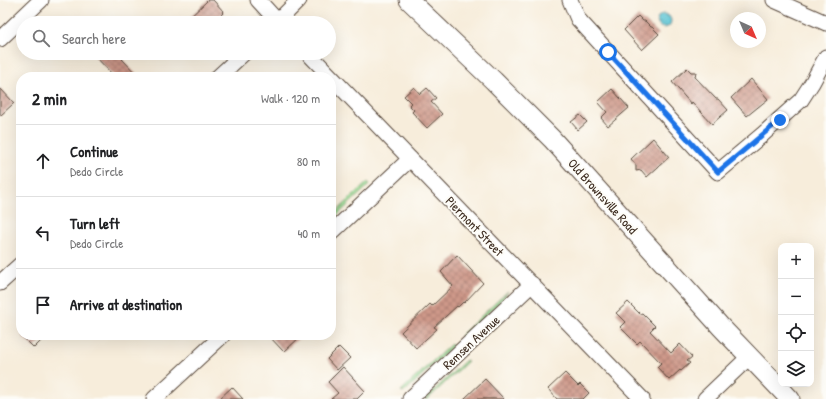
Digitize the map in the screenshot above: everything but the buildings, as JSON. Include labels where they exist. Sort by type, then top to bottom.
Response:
[{"type":"street","points":[[24,16],[41,0]]},
{"type":"street","points":[[258,0],[273,16]]},
{"type":"street","points":[[284,16],[299,0]]},
{"type":"street","name":"Old Brownsville Road","points":[[408,0],[494,81],[552,139],[749,357],[790,399]]},
{"type":"street","points":[[570,0],[578,19],[718,172],[801,100],[826,57]]},
{"type":"street","points":[[774,0],[826,23]]},
{"type":"street","points":[[0,39],[16,24]]},
{"type":"street","points":[[223,72],[236,60]]},
{"type":"street","name":"Piermont Street","points":[[315,60],[326,72]]},
{"type":"street","name":"Piermont Street","points":[[336,82],[642,399]]},
{"type":"street","points":[[336,228],[410,159]]},
{"type":"street","points":[[0,283],[16,269]]},
{"type":"street","name":"Remsen Avenue","points":[[410,399],[532,284]]},
{"type":"street","points":[[154,399],[217,340]]},
{"type":"street","points":[[705,399],[749,357]]},
{"type":"green space","points":[[368,182],[370,184],[336,216],[336,212]]},
{"type":"green space","points":[[508,291],[504,298],[462,338],[460,336]]},
{"type":"green space","points":[[451,344],[453,346],[403,393],[401,391]]},
{"type":"green space","points":[[466,360],[468,361],[428,399],[425,399]]},
{"type":"water","points":[[661,14],[667,14],[671,18],[671,24],[667,28],[661,28],[657,24],[657,18]]},
{"type":"route","points":[[608,52],[718,172],[780,120]]}]
